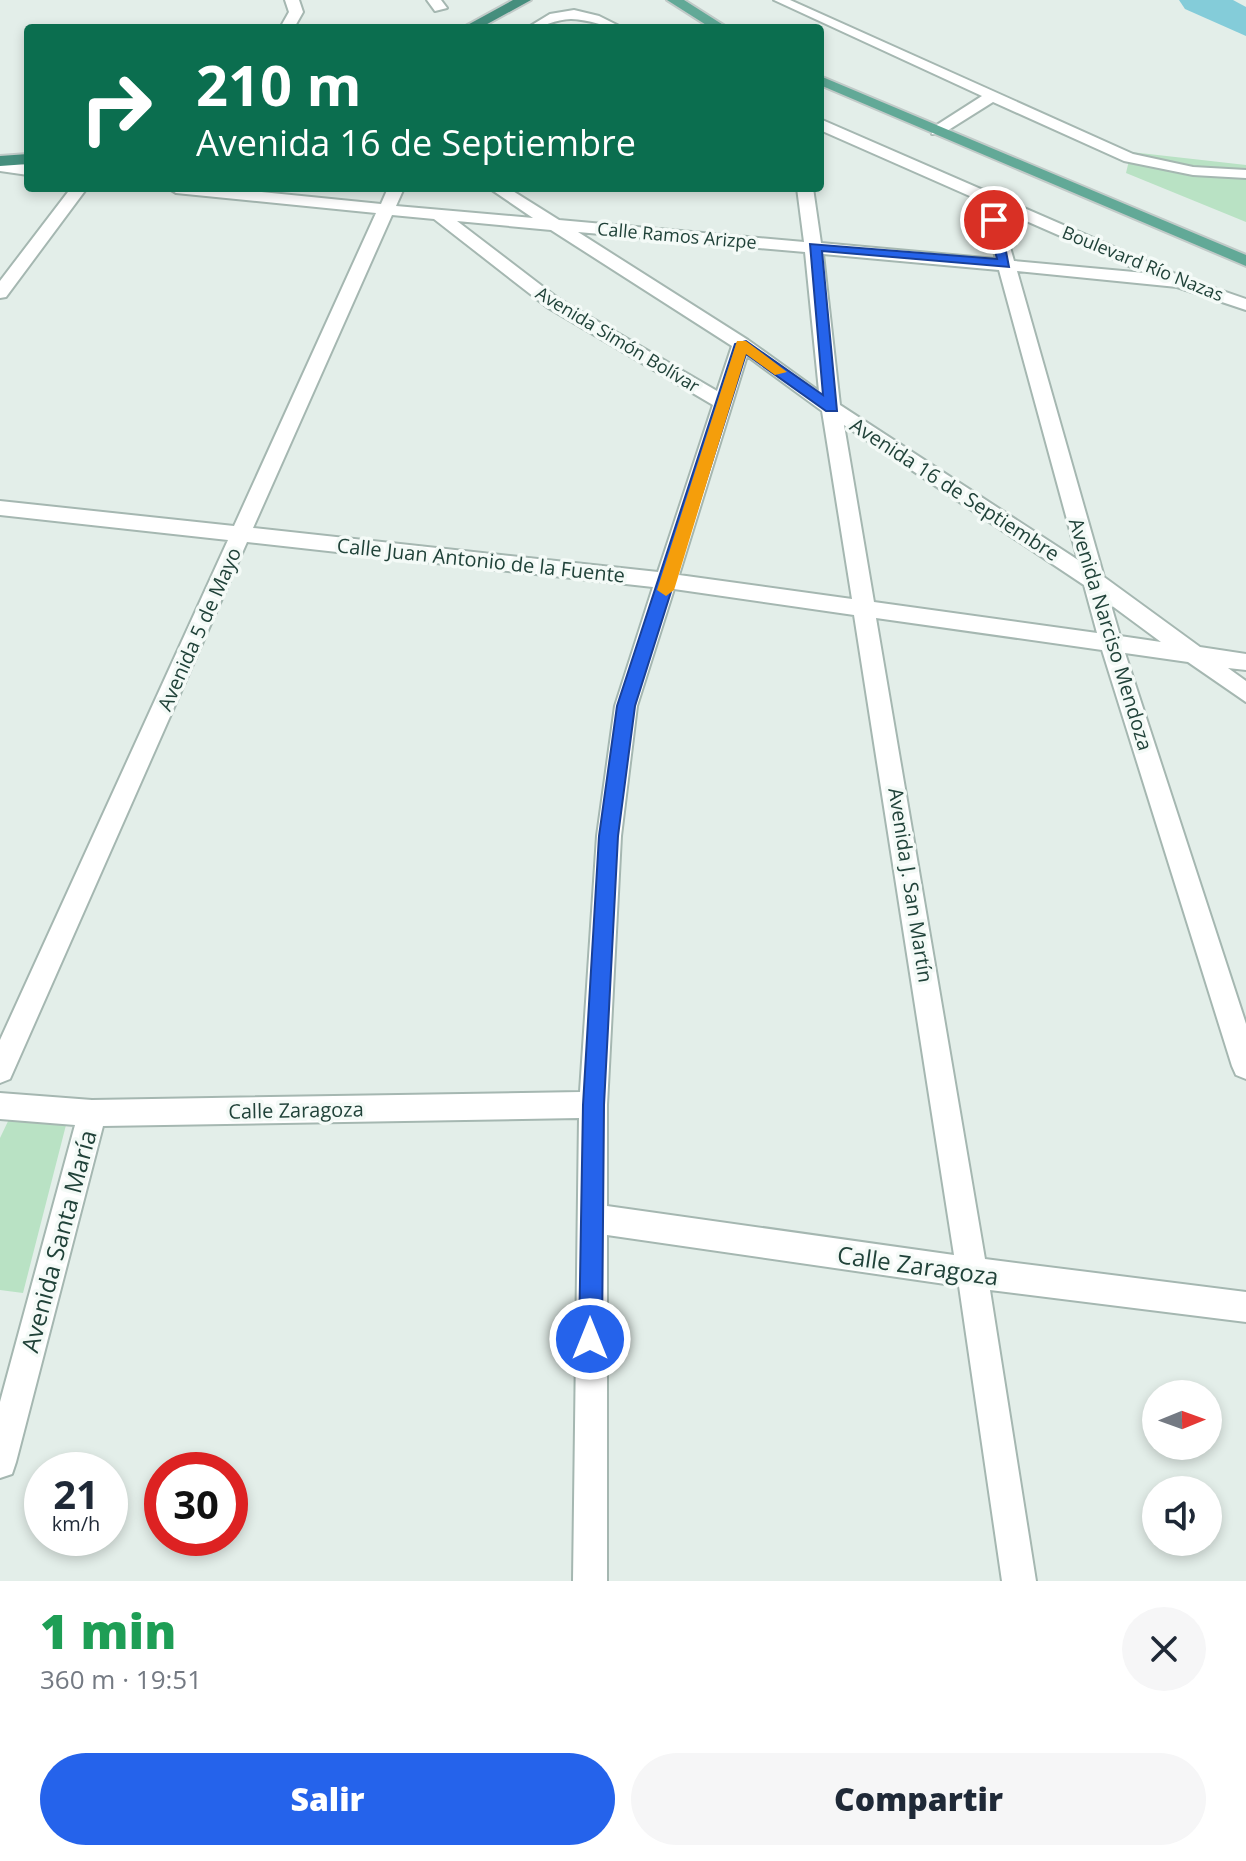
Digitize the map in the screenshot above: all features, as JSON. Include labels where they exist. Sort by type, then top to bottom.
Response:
[{"type":"highway","points":[[477,24],[524,0]]},
{"type":"highway","points":[[0,164],[24,160]]},
{"type":"main road","points":[[674,0],[714,24]]},
{"type":"main road","name":"Boulevard Río Nazas","points":[[824,82],[1246,261]]},
{"type":"street","points":[[289,24],[296,12],[292,0]]},
{"type":"street","points":[[540,24],[552,16],[567,13],[593,17],[608,24]]},
{"type":"street","name":"Boulevard Río Nazas","points":[[824,126],[1179,282],[1242,304]]},
{"type":"street","points":[[0,164],[24,169]]},
{"type":"street","points":[[0,293],[76,192]]},
{"type":"street","name":"Calle Ramos Arizpe","points":[[212,192],[384,211],[815,247],[1179,282]]},
{"type":"street","name":"Avenida 5 de Mayo","points":[[0,1070],[394,192]]},
{"type":"street","name":"Avenida 16 de Septiembre","points":[[503,192],[742,344],[831,408],[1094,581],[1246,693]]},
{"type":"street","name":"Avenida J. San Martín","points":[[806,192],[815,247],[831,408],[973,1273],[1019,1581]]},
{"type":"street","name":"Avenida Narciso Mendoza","points":[[988,198],[1112,646],[1246,1066]]},
{"type":"street","name":"Avenida Simón Bolívar","points":[[440,216],[553,303],[722,402]]},
{"type":"street","points":[[1242,304],[1246,324]]},
{"type":"street","name":"Avenida Simón Bolívar","points":[[590,1581],[590,1218],[593,1105],[609,836],[626,706],[669,581],[742,344]]},
{"type":"street","name":"Calle Juan Antonio de la Fuente","points":[[0,508],[669,581],[866,607],[1112,646],[1246,662]]},
{"type":"street","name":"Calle Zaragoza","points":[[0,1106],[92,1113],[593,1105]]},
{"type":"street","name":"Avenida Santa María","points":[[0,1462],[92,1113]]},
{"type":"street","name":"Calle Zaragoza","points":[[590,1218],[973,1273],[1246,1307]]},
{"type":"lane","points":[[780,0],[1129,158],[1193,171],[1246,174]]},
{"type":"lane","points":[[937,131],[992,96]]},
{"type":"green space","points":[[1131,152],[1246,165],[1246,222],[1126,173]]},
{"type":"green space","points":[[11,1115],[66,1125],[23,1293],[0,1290],[0,1138]]},
{"type":"waterway","points":[[1200,0],[1246,23]]},
{"type":"slow traffic","points":[[666,590],[742,344],[780,372]]},
{"type":"route","points":[[590,1339],[593,1105],[609,836],[626,706],[669,581],[742,344],[831,408],[815,247],[1005,264],[994,220]]}]
